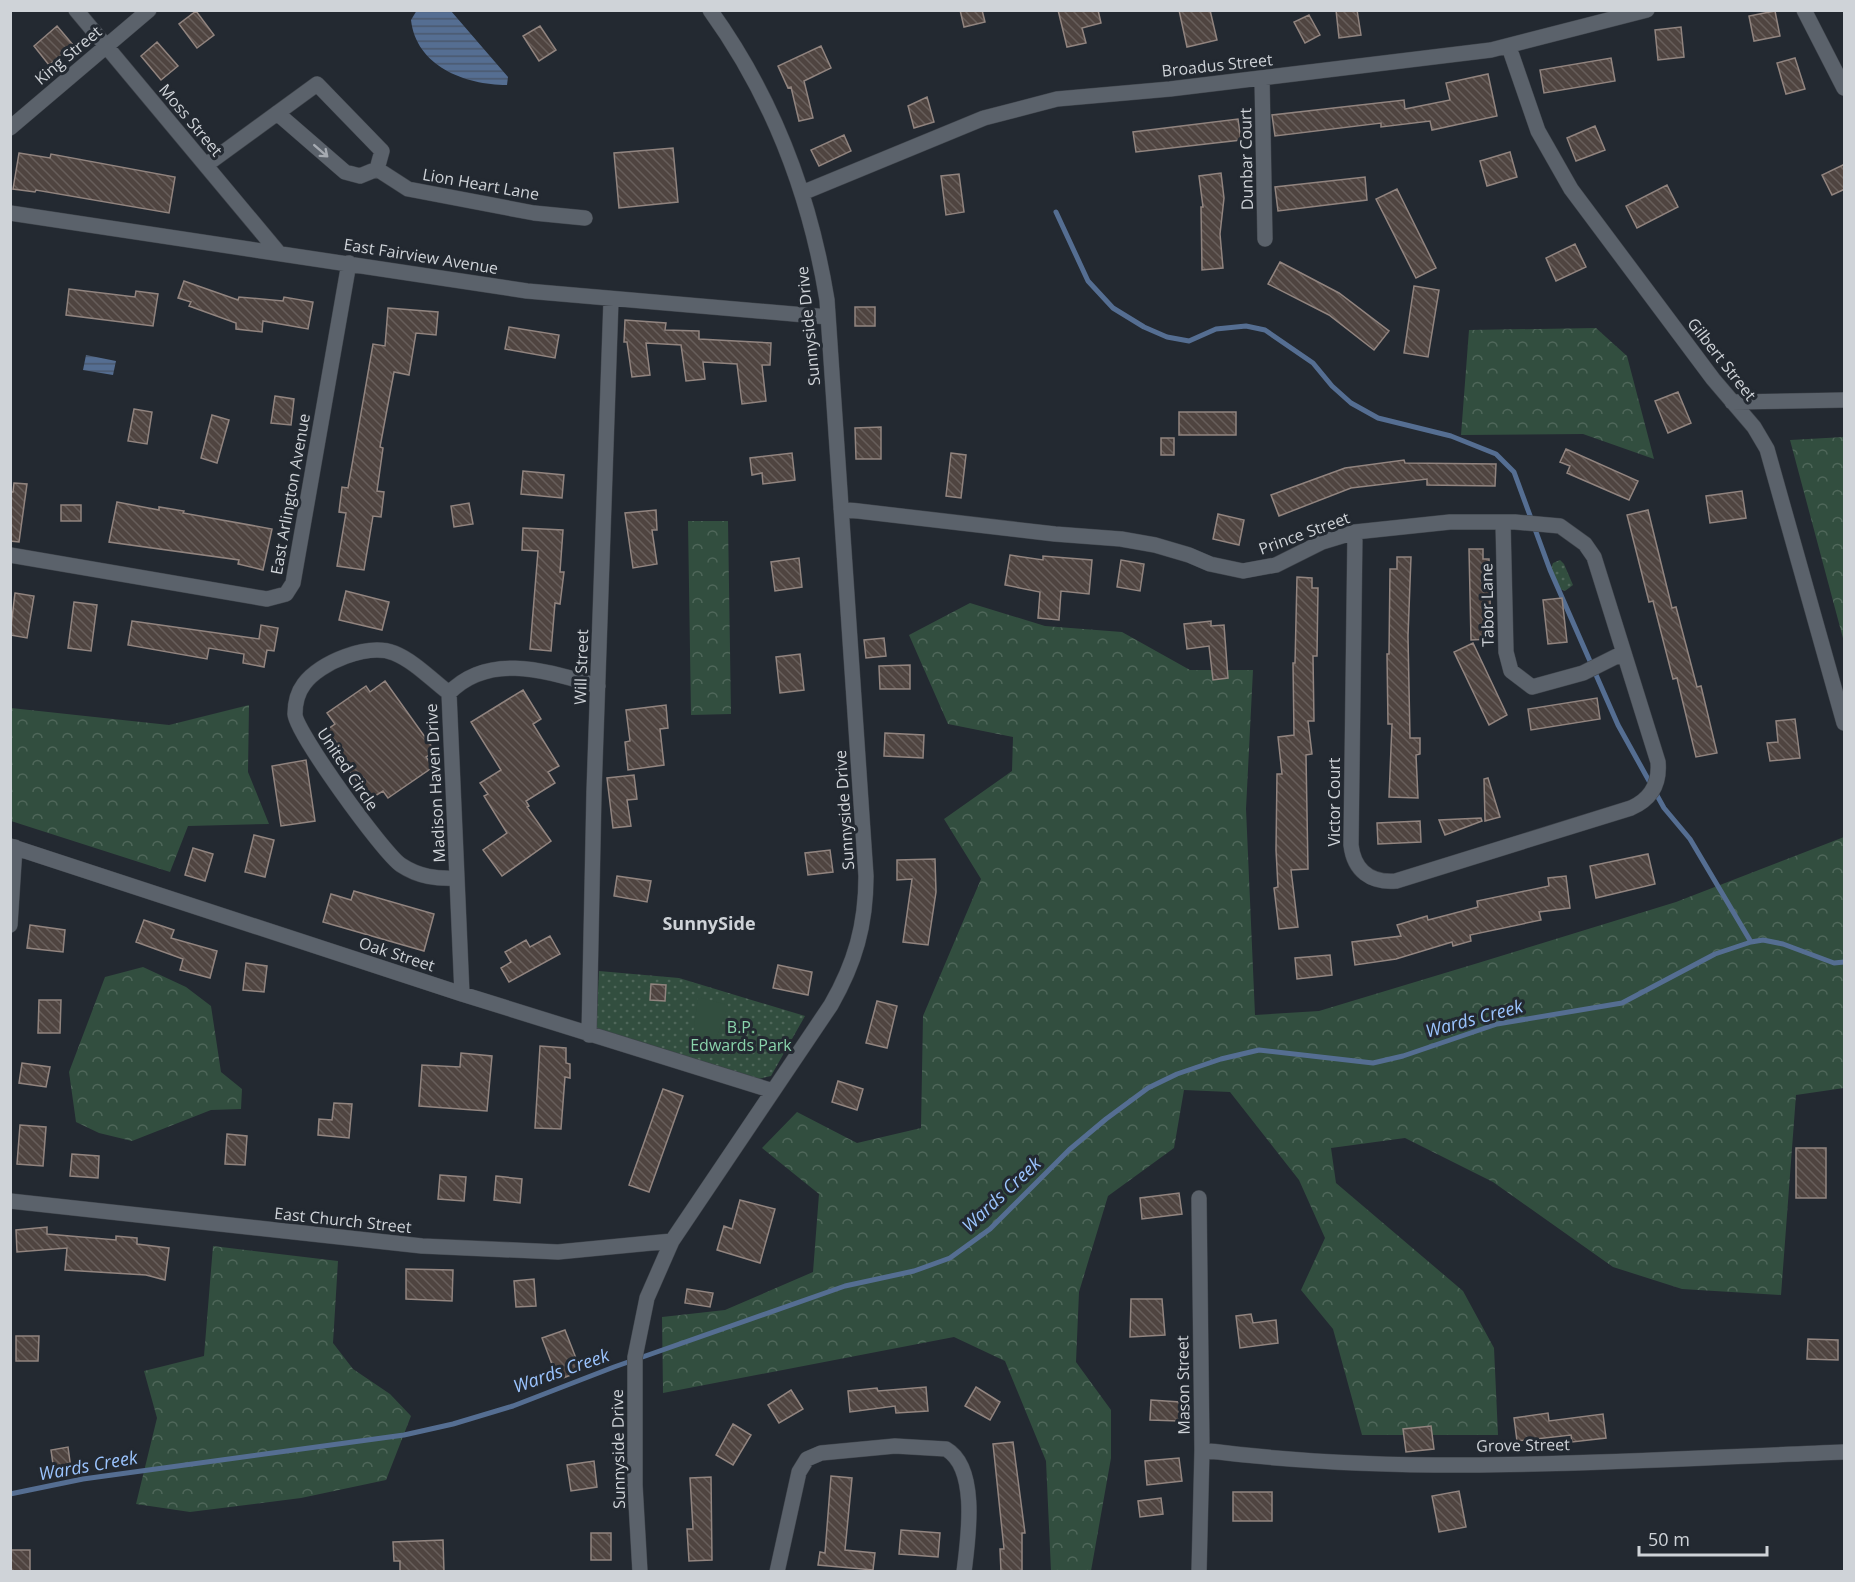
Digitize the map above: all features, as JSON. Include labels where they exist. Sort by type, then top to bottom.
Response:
[{"type":"street","name":"Moss Street","points":[[76,10],[278,252]]},
{"type":"street","name":"King Street","points":[[10,128],[149,10]]},
{"type":"street","name":"Sunnyside Drive","points":[[640,1572],[635,1485],[634,1357],[647,1298],[672,1241],[831,1005],[848,975],[860,944],[866,910],[866,876],[828,317],[822,273],[802,193],[782,137],[756,83],[710,10]]},
{"type":"street","name":"Broadus Street","points":[[802,193],[949,131],[1020,106],[1094,93],[1170,89],[1509,47],[1647,10]]},
{"type":"street","points":[[1804,10],[1845,88]]},
{"type":"street","name":"Gilbert Street","points":[[1509,47],[1538,130],[1571,189],[1732,402],[1754,427],[1772,461],[1845,723]]},
{"type":"street","name":"Dunbar Court","points":[[1263,78],[1265,239]]},
{"type":"street","points":[[206,165],[277,113],[317,84],[382,151],[377,169],[360,176],[345,172],[277,113]]},
{"type":"street","name":"Lion Heart Lane","points":[[377,169],[408,189],[534,213],[585,218]]},
{"type":"street","name":"East Fairview Avenue","points":[[10,213],[528,291],[828,317]]},
{"type":"street","name":"East Arlington Avenue","points":[[10,555],[267,599],[286,594],[293,583],[349,263]]},
{"type":"street","name":"Will Street","points":[[589,1035],[611,300]]},
{"type":"street","points":[[1732,402],[1845,400]]},
{"type":"street","name":"Prince Street","points":[[841,509],[1055,534],[1121,539],[1155,545],[1210,564],[1243,571],[1276,565],[1322,542],[1355,532],[1439,523],[1503,522],[1560,526],[1585,544],[1594,557],[1658,762]]},
{"type":"street","name":"Tabor Lane","points":[[1503,522],[1506,652],[1511,671],[1532,687],[1583,673],[1623,653]]},
{"type":"street","name":"Victor Court","points":[[1355,532],[1351,845],[1352,856],[1365,874],[1374,879],[1396,881],[1631,808],[1640,804],[1654,790],[1659,771],[1658,762]]},
{"type":"street","name":"United Circle","points":[[449,693],[404,658],[388,651],[370,650],[339,660],[311,676],[298,693],[295,715],[302,735],[362,822],[399,864],[417,874],[437,879],[458,878]]},
{"type":"street","name":"Madison Haven Drive","points":[[462,994],[449,693],[470,677],[499,668],[552,673],[598,686]]},
{"type":"street","points":[[10,925],[13,847]]},
{"type":"street","name":"Oak Street","points":[[13,847],[589,1035],[773,1091]]},
{"type":"street","name":"Mason Street","points":[[1199,1197],[1202,1450],[1200,1572]]},
{"type":"street","name":"East Church Street","points":[[10,1201],[422,1246],[558,1252],[672,1241]]},
{"type":"street","points":[[777,1572],[799,1472],[807,1459],[821,1453],[895,1446],[946,1449],[963,1466],[968,1525],[963,1572]]},
{"type":"street","name":"Grove Street","points":[[1202,1450],[1300,1461],[1396,1464],[1566,1462],[1845,1452]]},
{"type":"green space","points":[[1596,328],[1627,356],[1654,459],[1583,434],[1461,435],[1469,330]]},
{"type":"green space","points":[[1844,437],[1844,642],[1790,440]]},
{"type":"green space","points":[[688,521],[728,521],[731,714],[691,715]]},
{"type":"green space","points":[[1560,560],[1573,585],[1565,591],[1560,589],[1551,568],[1553,563]]},
{"type":"green space","points":[[970,603],[1045,626],[1122,632],[1190,670],[1253,670],[1246,809],[1255,1015],[1319,1011],[1478,963],[1676,902],[1844,837],[1844,1088],[1796,1095],[1781,1295],[1682,1289],[1613,1267],[1493,1182],[1405,1138],[1331,1148],[1336,1183],[1463,1291],[1494,1348],[1498,1435],[1362,1435],[1333,1329],[1301,1290],[1325,1238],[1299,1180],[1230,1092],[1184,1090],[1174,1148],[1108,1196],[1079,1292],[1076,1362],[1111,1410],[1111,1458],[1091,1571],[1051,1571],[1046,1461],[1005,1361],[954,1337],[663,1393],[662,1317],[725,1310],[813,1272],[819,1194],[762,1148],[797,1112],[857,1143],[921,1128],[923,1016],[981,879],[944,819],[1012,771],[1013,737],[948,724],[909,635]]},
{"type":"green space","points":[[249,705],[248,772],[269,824],[188,826],[170,872],[11,821],[11,708],[169,725]]},
{"type":"green space","points":[[143,967],[186,987],[211,1006],[221,1072],[242,1089],[241,1109],[211,1110],[132,1141],[99,1133],[76,1122],[69,1072],[105,977]]},
{"type":"green space","name":"B.P. Edwards Park","points":[[599,971],[679,978],[805,1016],[771,1076],[754,1080],[596,1030]]},
{"type":"green space","points":[[698,997],[728,1005],[714,1045],[693,1034]]},
{"type":"green space","points":[[213,1246],[338,1261],[333,1343],[353,1369],[390,1394],[411,1416],[386,1480],[301,1498],[190,1512],[136,1504],[157,1418],[144,1371],[204,1356]]},
{"type":"water","points":[[417,10],[451,11],[508,77],[507,85],[459,77],[432,61],[422,50],[415,36],[411,20]]},
{"type":"water","points":[[86,355],[116,361],[113,375],[83,370]]},
{"type":"building","points":[[960,10],[982,10],[985,22],[964,27]]},
{"type":"building","points":[[1058,10],[1098,10],[1101,23],[1082,28],[1086,43],[1067,47]]},
{"type":"building","points":[[1179,10],[1210,10],[1217,40],[1187,47]]},
{"type":"building","points":[[1336,10],[1357,10],[1361,35],[1339,38]]},
{"type":"building","points":[[196,11],[214,35],[197,48],[179,24]]},
{"type":"building","points":[[1775,11],[1780,36],[1754,41],[1749,16]]},
{"type":"building","points":[[1309,15],[1320,35],[1305,43],[1294,22]]},
{"type":"building","points":[[57,26],[73,45],[49,65],[34,46]]},
{"type":"building","points":[[540,26],[556,50],[539,61],[523,36]]},
{"type":"building","points":[[1681,27],[1684,57],[1658,60],[1655,30]]},
{"type":"building","points":[[157,42],[178,66],[161,80],[141,56]]},
{"type":"building","points":[[821,46],[831,68],[804,81],[813,118],[799,121],[791,87],[788,88],[778,66]]},
{"type":"building","points":[[1611,58],[1615,81],[1544,93],[1540,70]]},
{"type":"building","points":[[1795,58],[1805,89],[1786,94],[1777,63]]},
{"type":"building","points":[[1488,74],[1497,116],[1432,130],[1430,121],[1381,127],[1381,123],[1275,136],[1272,115],[1404,100],[1405,109],[1450,100],[1446,83]]},
{"type":"building","points":[[927,97],[934,122],[914,128],[908,106]]},
{"type":"building","points":[[1238,119],[1241,140],[1136,152],[1133,132]]},
{"type":"building","points":[[1595,126],[1605,150],[1576,161],[1567,138]]},
{"type":"building","points":[[844,135],[851,151],[819,166],[811,150]]},
{"type":"building","points":[[673,148],[678,202],[619,208],[614,153]]},
{"type":"building","points":[[1510,152],[1517,177],[1487,186],[1480,161]]},
{"type":"building","points":[[19,153],[50,158],[51,154],[175,177],[169,213],[36,190],[35,192],[13,189]]},
{"type":"building","points":[[1845,164],[1845,189],[1832,195],[1822,175]]},
{"type":"building","points":[[1221,173],[1224,198],[1220,234],[1223,268],[1202,270],[1201,207],[1203,207],[1199,176]]},
{"type":"building","points":[[959,174],[964,212],[946,215],[941,176]]},
{"type":"building","points":[[1365,177],[1367,200],[1278,211],[1275,187]]},
{"type":"building","points":[[1667,185],[1678,207],[1637,228],[1626,206]]},
{"type":"building","points":[[1397,189],[1436,268],[1416,278],[1376,199]]},
{"type":"building","points":[[1575,244],[1586,267],[1556,281],[1546,258]]},
{"type":"building","points":[[1280,262],[1339,293],[1389,331],[1374,350],[1329,315],[1268,284]]},
{"type":"building","points":[[184,281],[238,300],[239,297],[283,301],[284,297],[313,302],[308,329],[263,321],[262,332],[236,329],[236,323],[189,306],[191,302],[178,298]]},
{"type":"building","points":[[1414,286],[1439,290],[1428,357],[1404,353]]},
{"type":"building","points":[[69,289],[135,297],[136,291],[158,294],[153,326],[66,315]]},
{"type":"building","points":[[855,307],[875,307],[875,326],[855,326]]},
{"type":"building","points":[[388,308],[438,312],[436,335],[416,333],[409,375],[394,372],[380,447],[383,448],[377,491],[384,492],[381,517],[373,516],[364,570],[337,566],[346,513],[339,512],[342,487],[348,488],[373,344],[385,346]]},
{"type":"building","points":[[625,320],[666,323],[665,330],[699,331],[699,339],[771,343],[770,365],[762,365],[766,401],[742,404],[737,364],[703,362],[705,379],[686,381],[681,345],[646,343],[650,375],[632,377],[627,342],[624,342]]},
{"type":"building","points":[[509,327],[559,335],[555,358],[505,349]]},
{"type":"building","points":[[1678,392],[1691,423],[1668,433],[1655,401]]},
{"type":"building","points":[[275,396],[294,399],[291,425],[271,423]]},
{"type":"building","points":[[134,409],[152,412],[147,444],[128,441]]},
{"type":"building","points":[[1179,412],[1236,412],[1236,435],[1179,435]]},
{"type":"building","points":[[212,415],[229,420],[217,463],[201,458]]},
{"type":"building","points":[[881,427],[881,459],[856,459],[855,428]]},
{"type":"building","points":[[1161,438],[1174,438],[1174,455],[1161,455]]},
{"type":"building","points":[[1566,449],[1638,481],[1629,500],[1567,473],[1570,466],[1560,462]]},
{"type":"building","points":[[792,453],[795,480],[763,484],[762,473],[752,475],[750,458]]},
{"type":"building","points":[[951,453],[966,455],[961,498],[946,496]]},
{"type":"building","points":[[1404,460],[1405,463],[1496,464],[1495,486],[1427,485],[1427,479],[1351,488],[1279,516],[1271,495],[1345,468]]},
{"type":"building","points":[[523,471],[564,475],[562,498],[521,494]]},
{"type":"building","points":[[14,483],[27,484],[19,542],[10,541],[10,492],[13,492]]},
{"type":"building","points":[[1742,491],[1746,518],[1710,523],[1706,496]]},
{"type":"building","points":[[117,502],[159,510],[159,507],[184,511],[183,513],[272,529],[263,570],[238,564],[239,560],[109,542]]},
{"type":"building","points":[[469,503],[473,524],[454,527],[451,506]]},
{"type":"building","points":[[61,505],[81,505],[81,521],[61,521]]},
{"type":"building","points":[[656,510],[657,530],[652,530],[657,564],[633,568],[625,513]]},
{"type":"building","points":[[1648,510],[1672,608],[1676,607],[1697,687],[1701,686],[1717,753],[1696,757],[1677,678],[1673,679],[1653,601],[1649,602],[1627,515]]},
{"type":"building","points":[[1218,514],[1244,520],[1239,545],[1213,539]]},
{"type":"building","points":[[523,528],[563,530],[560,572],[564,572],[560,604],[555,603],[551,651],[530,649],[538,551],[522,550]]},
{"type":"building","points":[[1469,549],[1483,549],[1483,559],[1489,559],[1491,639],[1471,640]]},
{"type":"building","points":[[1010,555],[1043,560],[1043,556],[1092,560],[1089,594],[1061,591],[1059,620],[1038,618],[1040,592],[1005,585]]},
{"type":"building","points":[[1397,557],[1411,557],[1408,636],[1410,738],[1420,738],[1420,754],[1416,755],[1418,798],[1389,797],[1392,724],[1388,724],[1387,654],[1389,654],[1390,569],[1397,569]]},
{"type":"building","points":[[799,558],[802,587],[775,591],[771,562]]},
{"type":"building","points":[[1121,560],[1144,564],[1140,591],[1117,587]]},
{"type":"building","points":[[1297,577],[1312,578],[1312,588],[1318,588],[1317,656],[1313,656],[1314,721],[1308,721],[1312,754],[1306,755],[1308,869],[1291,870],[1298,927],[1279,929],[1274,888],[1278,887],[1277,774],[1282,774],[1278,737],[1294,735],[1293,663],[1295,663]]},
{"type":"building","points":[[346,591],[389,602],[382,630],[339,620]]},
{"type":"building","points":[[15,593],[34,596],[27,638],[10,635]]},
{"type":"building","points":[[1562,598],[1567,642],[1548,644],[1543,600]]},
{"type":"building","points":[[74,602],[97,605],[91,651],[68,648]]},
{"type":"building","points":[[132,621],[259,639],[261,625],[278,628],[274,651],[267,650],[264,667],[243,663],[244,654],[209,648],[207,659],[128,645]]},
{"type":"building","points":[[1211,621],[1211,626],[1224,625],[1228,678],[1213,680],[1209,646],[1187,649],[1184,624]]},
{"type":"building","points":[[884,638],[886,656],[866,658],[864,640]]},
{"type":"building","points":[[1473,643],[1507,715],[1489,725],[1454,652]]},
{"type":"building","points":[[800,654],[804,690],[780,693],[776,657]]},
{"type":"building","points":[[910,665],[910,689],[880,689],[879,666]]},
{"type":"building","points":[[385,681],[435,751],[426,757],[433,767],[388,798],[383,791],[370,799],[322,733],[335,724],[327,713],[366,686],[370,692]]},
{"type":"building","points":[[523,690],[541,719],[533,724],[559,766],[548,772],[555,783],[526,801],[529,806],[527,807],[551,841],[502,876],[483,850],[507,833],[484,796],[488,794],[480,783],[501,770],[471,722]]},
{"type":"building","points":[[1597,698],[1600,719],[1531,730],[1528,709]]},
{"type":"building","points":[[666,705],[668,728],[660,729],[664,765],[628,770],[625,742],[630,741],[626,710]]},
{"type":"building","points":[[1795,719],[1800,758],[1770,761],[1767,743],[1778,742],[1776,721]]},
{"type":"building","points":[[885,733],[924,735],[923,758],[884,756]]},
{"type":"building","points":[[306,760],[315,821],[281,826],[272,766]]},
{"type":"building","points":[[634,775],[637,799],[627,800],[631,826],[613,828],[607,778]]},
{"type":"building","points":[[1488,778],[1500,817],[1485,821],[1484,779]]},
{"type":"building","points":[[1481,818],[1482,821],[1445,835],[1439,820]]},
{"type":"building","points":[[1420,821],[1421,842],[1378,844],[1377,823]]},
{"type":"building","points":[[254,835],[274,840],[265,877],[245,872]]},
{"type":"building","points":[[193,848],[213,854],[205,881],[185,875]]},
{"type":"building","points":[[830,850],[833,872],[808,875],[805,853]]},
{"type":"building","points":[[1648,854],[1655,884],[1596,898],[1590,866]]},
{"type":"building","points":[[935,859],[936,892],[928,945],[903,942],[912,879],[897,880],[897,860]]},
{"type":"building","points":[[617,876],[651,881],[647,902],[614,896]]},
{"type":"building","points":[[1566,876],[1570,908],[1539,912],[1541,920],[1470,935],[1471,941],[1453,946],[1452,942],[1396,959],[1355,965],[1352,942],[1401,936],[1397,925],[1427,916],[1428,920],[1478,907],[1477,901],[1549,886],[1548,878]]},
{"type":"building","points":[[354,891],[434,914],[424,951],[323,922],[331,894],[351,900]]},
{"type":"building","points":[[144,920],[174,930],[171,938],[217,951],[210,978],[180,970],[183,959],[136,942]]},
{"type":"building","points":[[30,925],[65,930],[63,952],[27,948]]},
{"type":"building","points":[[550,936],[560,954],[509,982],[501,968],[511,962],[505,952],[526,940],[530,947]]},
{"type":"building","points":[[1330,955],[1332,975],[1297,979],[1295,958]]},
{"type":"building","points":[[246,963],[267,966],[264,992],[243,990]]},
{"type":"building","points":[[778,965],[812,972],[808,995],[773,988]]},
{"type":"building","points":[[651,984],[666,985],[665,1001],[650,1000]]},
{"type":"building","points":[[39,1000],[61,1000],[60,1033],[38,1033]]},
{"type":"building","points":[[877,1001],[897,1006],[887,1048],[866,1043]]},
{"type":"building","points":[[540,1046],[566,1048],[566,1063],[570,1064],[570,1078],[565,1077],[561,1129],[535,1128]]},
{"type":"building","points":[[461,1053],[492,1056],[487,1111],[419,1106],[422,1065],[460,1067]]},
{"type":"building","points":[[22,1063],[50,1067],[46,1087],[19,1083]]},
{"type":"building","points":[[838,1081],[863,1089],[857,1110],[832,1102]]},
{"type":"building","points":[[663,1089],[683,1096],[649,1192],[629,1185]]},
{"type":"building","points":[[334,1103],[352,1104],[349,1138],[318,1135],[319,1119],[332,1120]]},
{"type":"building","points":[[20,1125],[46,1127],[43,1166],[17,1164]]},
{"type":"building","points":[[227,1134],[247,1136],[245,1165],[225,1164]]},
{"type":"building","points":[[1796,1148],[1826,1148],[1826,1198],[1796,1198]]},
{"type":"building","points":[[72,1154],[99,1156],[98,1178],[70,1176]]},
{"type":"building","points":[[440,1175],[466,1177],[464,1201],[438,1199]]},
{"type":"building","points":[[496,1176],[522,1179],[520,1203],[494,1200]]},
{"type":"building","points":[[1179,1193],[1182,1214],[1142,1219],[1140,1198]]},
{"type":"building","points":[[740,1200],[775,1209],[760,1263],[717,1250],[724,1226],[732,1229]]},
{"type":"building","points":[[47,1227],[47,1234],[116,1240],[116,1236],[137,1238],[137,1244],[169,1248],[165,1280],[146,1275],[65,1270],[67,1248],[17,1252],[16,1230]]},
{"type":"building","points":[[406,1269],[453,1270],[452,1301],[406,1299]]},
{"type":"building","points":[[534,1279],[536,1306],[516,1307],[514,1281]]},
{"type":"building","points":[[687,1289],[713,1293],[710,1307],[685,1303]]},
{"type":"building","points":[[1131,1299],[1162,1299],[1165,1335],[1130,1337]]},
{"type":"building","points":[[1251,1314],[1253,1323],[1276,1320],[1278,1343],[1240,1348],[1236,1316]]},
{"type":"building","points":[[565,1330],[581,1371],[558,1380],[542,1338]]},
{"type":"building","points":[[16,1336],[39,1336],[38,1361],[16,1361]]},
{"type":"building","points":[[1808,1339],[1838,1340],[1838,1360],[1807,1359]]},
{"type":"building","points":[[926,1387],[928,1411],[896,1413],[895,1406],[850,1412],[848,1391]]},
{"type":"building","points":[[976,1387],[1000,1402],[990,1420],[965,1406]]},
{"type":"building","points":[[791,1390],[803,1409],[779,1423],[768,1405]]},
{"type":"building","points":[[1151,1400],[1180,1402],[1179,1421],[1150,1420]]},
{"type":"building","points":[[1548,1413],[1549,1421],[1603,1414],[1606,1438],[1572,1442],[1571,1435],[1517,1441],[1514,1418]]},
{"type":"building","points":[[733,1424],[751,1435],[733,1465],[716,1455]]},
{"type":"building","points":[[1431,1426],[1434,1449],[1406,1452],[1403,1429]]},
{"type":"building","points":[[1013,1442],[1025,1533],[1022,1533],[1022,1572],[1001,1572],[1000,1549],[1004,1549],[993,1444]]},
{"type":"building","points":[[68,1447],[71,1469],[54,1471],[51,1450]]},
{"type":"building","points":[[1179,1458],[1182,1481],[1147,1485],[1145,1461]]},
{"type":"building","points":[[594,1461],[597,1487],[571,1491],[567,1465]]},
{"type":"building","points":[[831,1476],[852,1478],[845,1550],[875,1553],[873,1570],[818,1565],[820,1552],[825,1553]]},
{"type":"building","points":[[711,1477],[712,1560],[689,1561],[687,1529],[693,1529],[690,1478]]},
{"type":"building","points":[[1459,1491],[1466,1527],[1439,1532],[1432,1496]]},
{"type":"building","points":[[1233,1492],[1272,1492],[1272,1521],[1233,1521]]},
{"type":"building","points":[[1161,1498],[1163,1514],[1140,1517],[1138,1501]]},
{"type":"building","points":[[901,1530],[940,1533],[938,1557],[899,1554]]},
{"type":"building","points":[[591,1533],[611,1533],[611,1560],[591,1560]]},
{"type":"building","points":[[443,1540],[444,1572],[400,1572],[400,1561],[394,1561],[393,1542]]},
{"type":"building","points":[[10,1550],[30,1550],[30,1572],[10,1572]]},
{"type":"waterway","points":[[1056,212],[1088,281],[1113,308],[1144,327],[1167,337],[1189,341],[1216,329],[1246,326],[1265,330],[1313,363],[1332,386],[1351,403],[1378,418],[1451,436],[1496,454],[1514,472],[1550,570],[1618,725],[1664,808],[1690,839],[1751,942]]},
{"type":"waterway","name":"Wards Creek","points":[[10,1494],[83,1479],[404,1435],[453,1424],[513,1406],[614,1367],[845,1286],[914,1271],[950,1258],[990,1229],[1069,1150],[1148,1088],[1177,1074],[1221,1059],[1259,1050],[1373,1063],[1403,1056],[1497,1024],[1622,1003],[1715,954],[1763,940],[1783,944],[1834,963],[1844,962]]},
{"type":"district","name":"SunnySide","points":[[709,923]]}]
